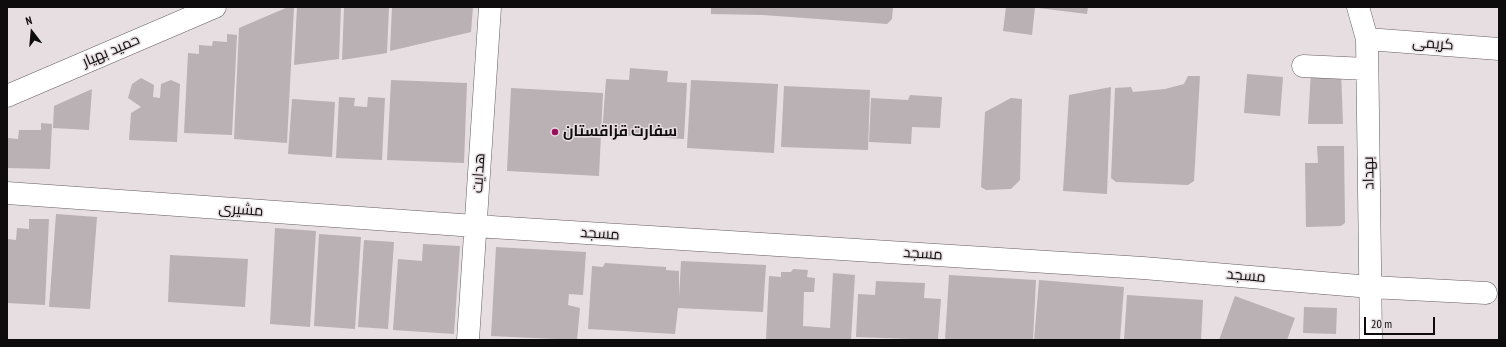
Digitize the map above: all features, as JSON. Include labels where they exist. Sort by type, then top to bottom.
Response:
[{"type":"street","name":"حمید بهیار","points":[[7,96],[215,7]]},
{"type":"street","name":"هدایت","points":[[468,340],[490,7]]},
{"type":"street","name":"بهداد","points":[[1358,7],[1367,39],[1371,340]]},
{"type":"street","name":"کریمی","points":[[1367,39],[1499,49]]},
{"type":"street","points":[[1303,66],[1367,69]]},
{"type":"street","name":"مشیری","points":[[7,193],[475,226]]},
{"type":"street","name":"مسجد","points":[[475,226],[1143,268],[1371,287],[1486,293]]},
{"type":"building","points":[[288,7],[294,7],[287,143],[234,139],[239,28]]},
{"type":"building","points":[[297,7],[341,7],[339,59],[294,65]]},
{"type":"building","points":[[344,7],[389,7],[387,53],[342,60]]},
{"type":"building","points":[[392,7],[473,7],[471,32],[390,51]]},
{"type":"building","points":[[711,7],[893,7],[892,19],[887,24],[763,15],[711,14]]},
{"type":"building","points":[[1006,7],[1035,7],[1032,35],[1003,31]]},
{"type":"building","points":[[1088,7],[1087,14],[1038,8]]},
{"type":"building","points":[[227,34],[237,35],[232,135],[184,133],[188,53],[199,54],[199,45],[212,46],[213,41],[227,42]]},
{"type":"building","points":[[630,68],[668,71],[667,82],[687,83],[684,139],[602,134],[606,79],[629,80]]},
{"type":"building","points":[[1311,70],[1341,70],[1343,124],[1308,124]]},
{"type":"building","points":[[1247,74],[1283,77],[1280,116],[1244,113]]},
{"type":"building","points":[[1188,76],[1200,76],[1194,181],[1188,185],[1116,182],[1111,178],[1115,88],[1131,87],[1133,92],[1165,89],[1184,84]]},
{"type":"building","points":[[141,78],[154,85],[153,97],[160,98],[161,84],[171,80],[180,84],[177,142],[129,140],[131,113],[141,107],[128,98],[132,84]]},
{"type":"building","points":[[391,80],[467,83],[464,163],[387,160]]},
{"type":"building","points":[[691,80],[778,84],[774,153],[687,148]]},
{"type":"building","points":[[784,86],[870,90],[868,150],[781,147]]},
{"type":"building","points":[[1111,87],[1107,194],[1063,191],[1069,95]]},
{"type":"building","name":"سفارت قزاقستان","points":[[511,88],[603,93],[599,176],[507,171]]},
{"type":"building","points":[[92,89],[89,130],[53,128],[54,106]]},
{"type":"building","points":[[910,95],[942,97],[940,128],[912,127],[911,144],[869,142],[871,98],[908,100]]},
{"type":"building","points":[[339,97],[355,98],[354,106],[367,107],[368,97],[385,98],[382,160],[336,158]]},
{"type":"building","points":[[1011,98],[1022,99],[1020,180],[1011,189],[986,190],[981,187],[985,112]]},
{"type":"building","points":[[292,99],[335,102],[332,157],[288,154]]},
{"type":"building","points":[[41,123],[52,124],[50,169],[7,168],[7,138],[18,139],[19,130],[41,130]]},
{"type":"building","points":[[1317,146],[1344,146],[1345,223],[1341,226],[1306,227],[1305,163],[1318,163]]},
{"type":"building","points":[[56,214],[97,217],[90,309],[49,307]]},
{"type":"building","points":[[29,219],[49,219],[45,305],[7,303],[7,239],[16,240],[17,228],[29,229]]},
{"type":"building","points":[[275,228],[316,231],[310,327],[270,324]]},
{"type":"building","points":[[319,234],[361,237],[355,329],[314,326]]},
{"type":"building","points":[[364,240],[394,242],[388,329],[358,327]]},
{"type":"building","points":[[423,244],[460,246],[454,334],[393,330],[398,259],[422,261]]},
{"type":"building","points":[[496,247],[586,252],[583,295],[569,294],[568,305],[580,308],[577,340],[491,336]]},
{"type":"building","points":[[170,255],[248,259],[245,307],[168,302]]},
{"type":"building","points":[[681,261],[766,265],[763,312],[678,308],[675,334],[588,329],[592,266],[603,267],[605,263],[666,267],[666,270],[679,271],[679,298]]},
{"type":"building","points":[[793,269],[808,270],[807,277],[815,278],[814,292],[804,292],[803,326],[830,328],[833,273],[855,275],[851,340],[766,340],[769,276],[781,277],[781,272],[791,272]]},
{"type":"building","points":[[949,275],[1036,280],[1033,340],[945,340]]},
{"type":"building","points":[[1039,280],[1124,287],[1120,340],[1034,340]]},
{"type":"building","points":[[876,281],[925,283],[924,298],[941,299],[938,340],[856,337],[858,294],[875,295]]},
{"type":"building","points":[[1127,295],[1203,300],[1201,340],[1124,340]]},
{"type":"building","points":[[1235,296],[1295,318],[1287,340],[1219,340]]},
{"type":"building","points":[[1304,307],[1337,308],[1336,334],[1303,333]]},
{"type":"place","name":"سفارت قزاقستان","points":[[555,132]]}]
